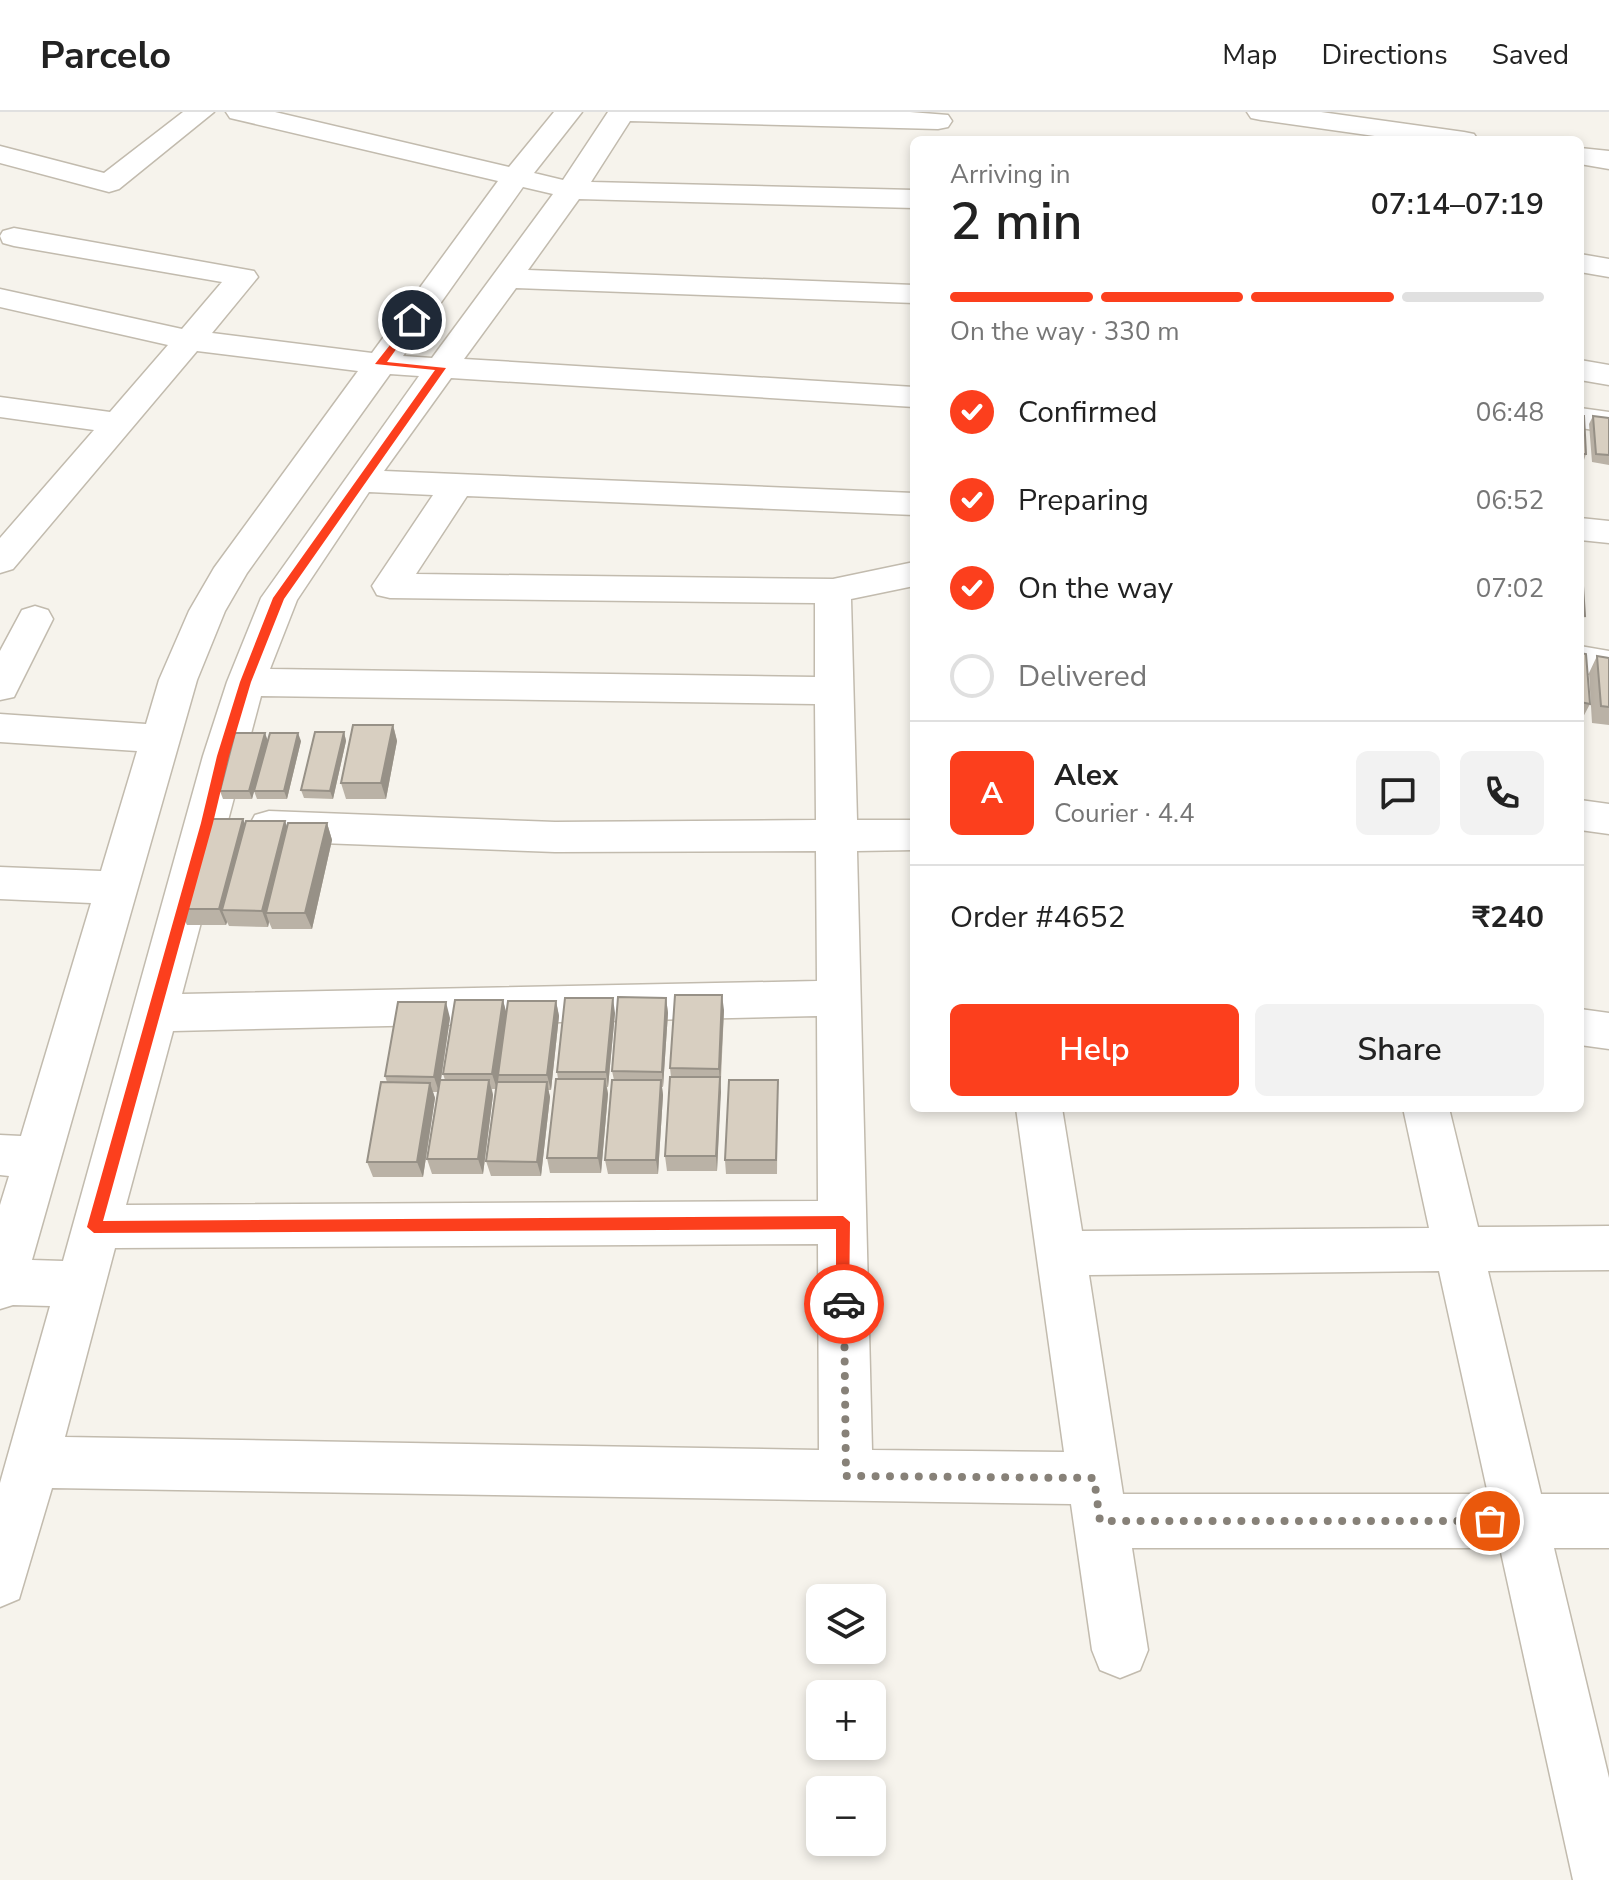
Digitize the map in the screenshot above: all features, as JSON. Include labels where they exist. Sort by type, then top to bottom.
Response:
[{"type":"street","points":[[0,154],[109,183],[200,112]]},
{"type":"street","points":[[240,112],[544,183],[910,199]]},
{"type":"street","points":[[0,1580],[32,1462],[34,1283],[19,1156],[118,888],[185,752],[246,682],[279,598],[359,481],[410,366],[506,278],[568,112]]},
{"type":"street","points":[[1261,112],[1325,131],[1402,136]]},
{"type":"street","points":[[34,1283],[94,1227],[207,823],[185,752],[178,680],[207,611],[232,568],[410,366],[544,183],[621,113],[936,124]]},
{"type":"street","points":[[1584,157],[1609,160]]},
{"type":"street","points":[[3,553],[243,277],[14,237]]},
{"type":"street","points":[[1584,264],[1609,268]]},
{"type":"street","points":[[506,278],[910,294]]},
{"type":"street","points":[[0,298],[189,340],[410,366],[910,397]]},
{"type":"street","points":[[1584,371],[1609,375]]},
{"type":"street","points":[[0,407],[117,423]]},
{"type":"street","points":[[1584,419],[1609,422]]},
{"type":"street","points":[[359,481],[910,504]]},
{"type":"street","points":[[457,485],[390,586],[833,591],[910,575]]},
{"type":"street","points":[[1584,529],[1609,532]]},
{"type":"street","points":[[833,591],[846,1476]]},
{"type":"street","points":[[0,687],[35,619]]},
{"type":"street","points":[[1584,660],[1609,664]]},
{"type":"street","points":[[246,682],[835,691]]},
{"type":"street","points":[[0,728],[185,752]]},
{"type":"street","points":[[1584,816],[1609,819]]},
{"type":"street","points":[[207,823],[555,837],[910,835]]},
{"type":"street","points":[[0,883],[118,888]]},
{"type":"street","points":[[153,1013],[839,998]]},
{"type":"street","points":[[1584,1028],[1609,1031]]},
{"type":"street","points":[[1040,1112],[1120,1650]]},
{"type":"street","points":[[1427,1112],[1603,1880]]},
{"type":"street","points":[[94,1227],[843,1222]]},
{"type":"street","points":[[1061,1253],[1609,1248]]},
{"type":"street","points":[[32,1462],[846,1476],[1097,1500],[1520,1521],[1609,1521]]},
{"type":"building","points":[[1593,416],[1609,418],[1609,455],[1596,454]]},
{"type":"building","points":[[1584,654],[1586,654],[1590,704],[1584,703]]},
{"type":"building","points":[[1597,656],[1609,658],[1609,707],[1601,706]]},
{"type":"building","points":[[353,725],[393,725],[381,783],[341,783]]},
{"type":"building","points":[[315,732],[344,732],[330,791],[301,790]]},
{"type":"building","points":[[235,733],[265,733],[249,791],[220,791]]},
{"type":"building","points":[[270,733],[298,733],[284,791],[254,791]]},
{"type":"building","points":[[205,819],[243,819],[219,909],[179,909]]},
{"type":"building","points":[[246,821],[285,821],[262,911],[222,910]]},
{"type":"building","points":[[288,823],[327,823],[305,913],[266,913]]},
{"type":"building","points":[[675,995],[722,995],[719,1069],[670,1068]]},
{"type":"building","points":[[618,997],[666,998],[662,1072],[612,1071]]},
{"type":"building","points":[[565,998],[613,998],[606,1072],[557,1072]]},
{"type":"building","points":[[455,1000],[503,1000],[492,1074],[443,1074]]},
{"type":"building","points":[[508,1001],[556,1001],[547,1075],[498,1075]]},
{"type":"building","points":[[398,1002],[446,1002],[434,1077],[385,1076]]},
{"type":"building","points":[[670,1077],[720,1077],[716,1156],[665,1156]]},
{"type":"building","points":[[556,1079],[605,1079],[598,1158],[547,1158]]},
{"type":"building","points":[[440,1080],[489,1080],[478,1159],[427,1159]]},
{"type":"building","points":[[612,1080],[661,1080],[656,1160],[605,1160]]},
{"type":"building","points":[[729,1080],[778,1080],[776,1160],[725,1160]]},
{"type":"building","points":[[381,1082],[430,1083],[417,1162],[367,1162]]},
{"type":"building","points":[[497,1082],[547,1082],[537,1162],[486,1161]]},
{"type":"way so far","points":[[844,1304],[846,1476],[1094,1478],[1100,1521],[1490,1521]]},
{"type":"route","points":[[412,320],[380,364],[442,368],[279,598],[246,682],[223,756],[94,1227],[843,1222],[844,1304]]}]
